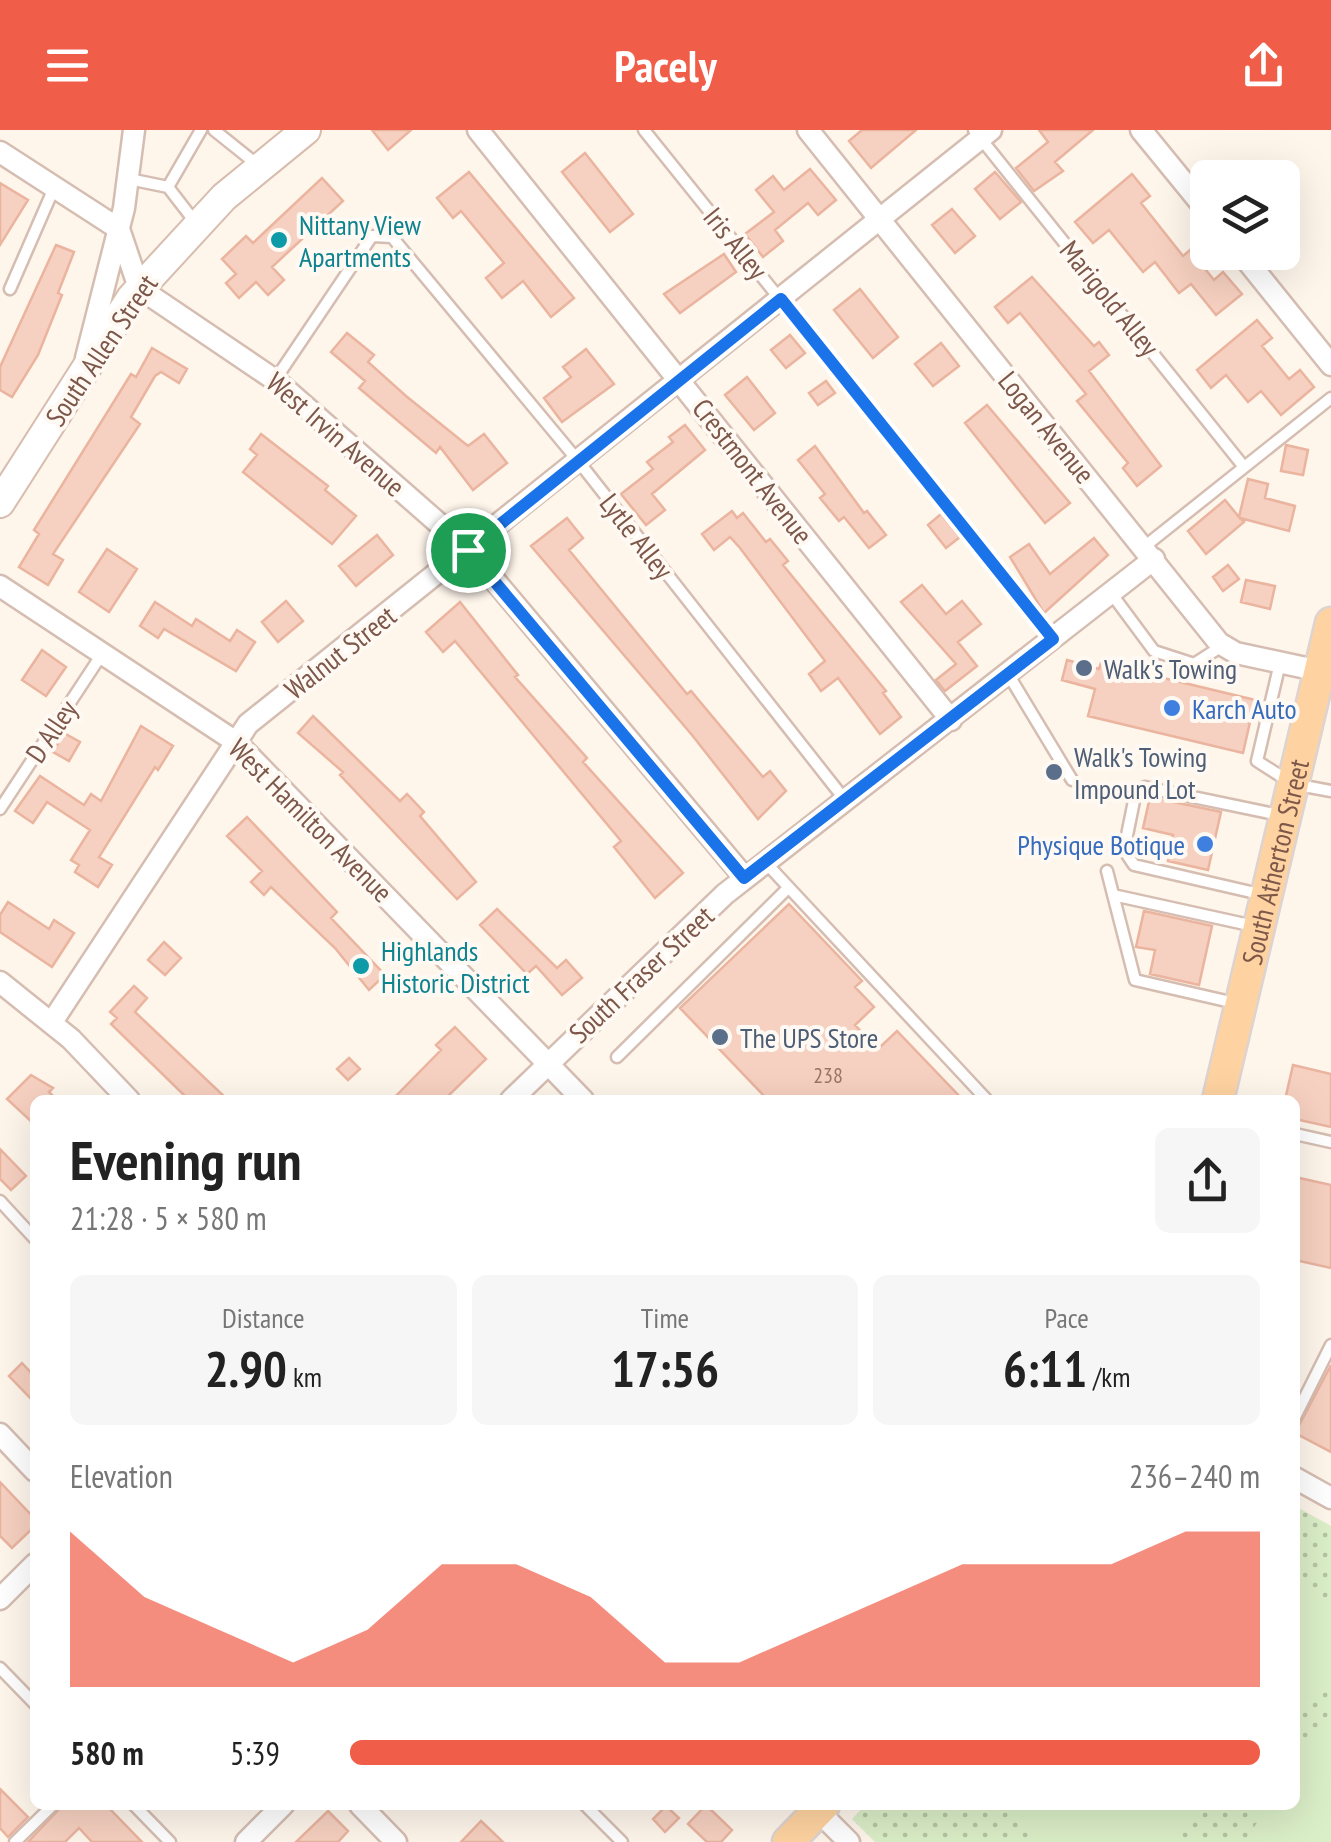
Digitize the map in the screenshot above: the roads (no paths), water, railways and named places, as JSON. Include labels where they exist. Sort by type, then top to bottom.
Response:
[{"type":"main road","name":"South Atherton Street","points":[[1219,1095],[1331,623]]},
{"type":"main road","points":[[788,1842],[815,1810]]},
{"type":"street","points":[[82,374],[119,229],[134,130]]},
{"type":"street","name":"South Allen Street","points":[[0,503],[139,288],[197,226],[306,130]]},
{"type":"street","name":"Crestmont Avenue","points":[[478,130],[951,720]]},
{"type":"street","name":"Logan Avenue","points":[[808,130],[1222,645]]},
{"type":"street","points":[[1141,130],[1190,190]]},
{"type":"street","name":"Walnut Street","points":[[52,1022],[248,724],[682,380],[982,133]]},
{"type":"street","points":[[3,160],[119,229],[139,288]]},
{"type":"street","points":[[1254,270],[1331,365]]},
{"type":"street","name":"West Irvin Avenue","points":[[139,288],[275,380],[468,550],[744,878]]},
{"type":"street","name":"South Fraser Street","points":[[516,1095],[744,878],[1112,592],[1149,553]]},
{"type":"street","name":"West Hamilton Avenue","points":[[0,586],[236,742],[579,1095]]},
{"type":"street","points":[[1222,645],[1280,663],[1325,660]]},
{"type":"street","points":[[0,982],[52,1022],[125,1095]]},
{"type":"street","points":[[0,1434],[30,1466]]},
{"type":"street","points":[[1300,1481],[1331,1498]]},
{"type":"street","points":[[0,1599],[30,1569]]},
{"type":"street","points":[[246,1842],[279,1810]]},
{"type":"street","points":[[365,1810],[396,1842]]},
{"type":"street","points":[[821,1810],[848,1842]]},
{"type":"lane","points":[[168,187],[201,130]]},
{"type":"lane","points":[[214,130],[260,167]]},
{"type":"lane","name":"Iris Alley","points":[[644,130],[1053,639]]},
{"type":"lane","name":"Marigold Alley","points":[[982,133],[1244,467]]},
{"type":"lane","points":[[129,179],[168,187],[197,226]]},
{"type":"lane","points":[[10,289],[54,187]]},
{"type":"lane","name":"Lytle Alley","points":[[275,380],[372,236],[392,236],[579,462],[845,801]]},
{"type":"lane","name":"South Fraser Street","points":[[1149,553],[1244,467],[1331,398]]},
{"type":"lane","points":[[1112,592],[1154,651],[1194,664],[1222,645]]},
{"type":"lane","name":"D Alley","points":[[0,809],[103,654]]},
{"type":"lane","points":[[1280,663],[1257,760],[1293,784],[1331,791]]},
{"type":"lane","points":[[1008,674],[1072,780]]},
{"type":"lane","points":[[1266,896],[1134,865],[1124,850],[1136,792],[1145,787],[1285,816]]},
{"type":"lane","points":[[766,863],[982,1095]]},
{"type":"lane","points":[[1107,871],[1135,980],[1241,1004]]},
{"type":"lane","points":[[617,1057],[788,888]]},
{"type":"lane","points":[[1113,895],[1258,927]]},
{"type":"lane","points":[[1300,1135],[1331,1142]]},
{"type":"lane","points":[[0,1202],[30,1234]]},
{"type":"lane","points":[[1300,1407],[1331,1344]]},
{"type":"lane","points":[[0,1668],[30,1699]]},
{"type":"lane","points":[[14,1842],[47,1810]]},
{"type":"lane","points":[[139,1810],[170,1842]]},
{"type":"lane","points":[[590,1810],[622,1842]]},
{"type":"place","name":"Nittany View Apartments","points":[[279,240]]},
{"type":"place","name":"Walk's Towing","points":[[1084,668]]},
{"type":"place","name":"Karch Auto","points":[[1172,708]]},
{"type":"place","name":"Walk's Towing Impound Lot","points":[[1054,772]]},
{"type":"place","name":"Physique Botique","points":[[1205,844]]},
{"type":"place","name":"Highlands Historic District","points":[[361,966]]},
{"type":"place","name":"The UPS Store","points":[[720,1037]]}]
